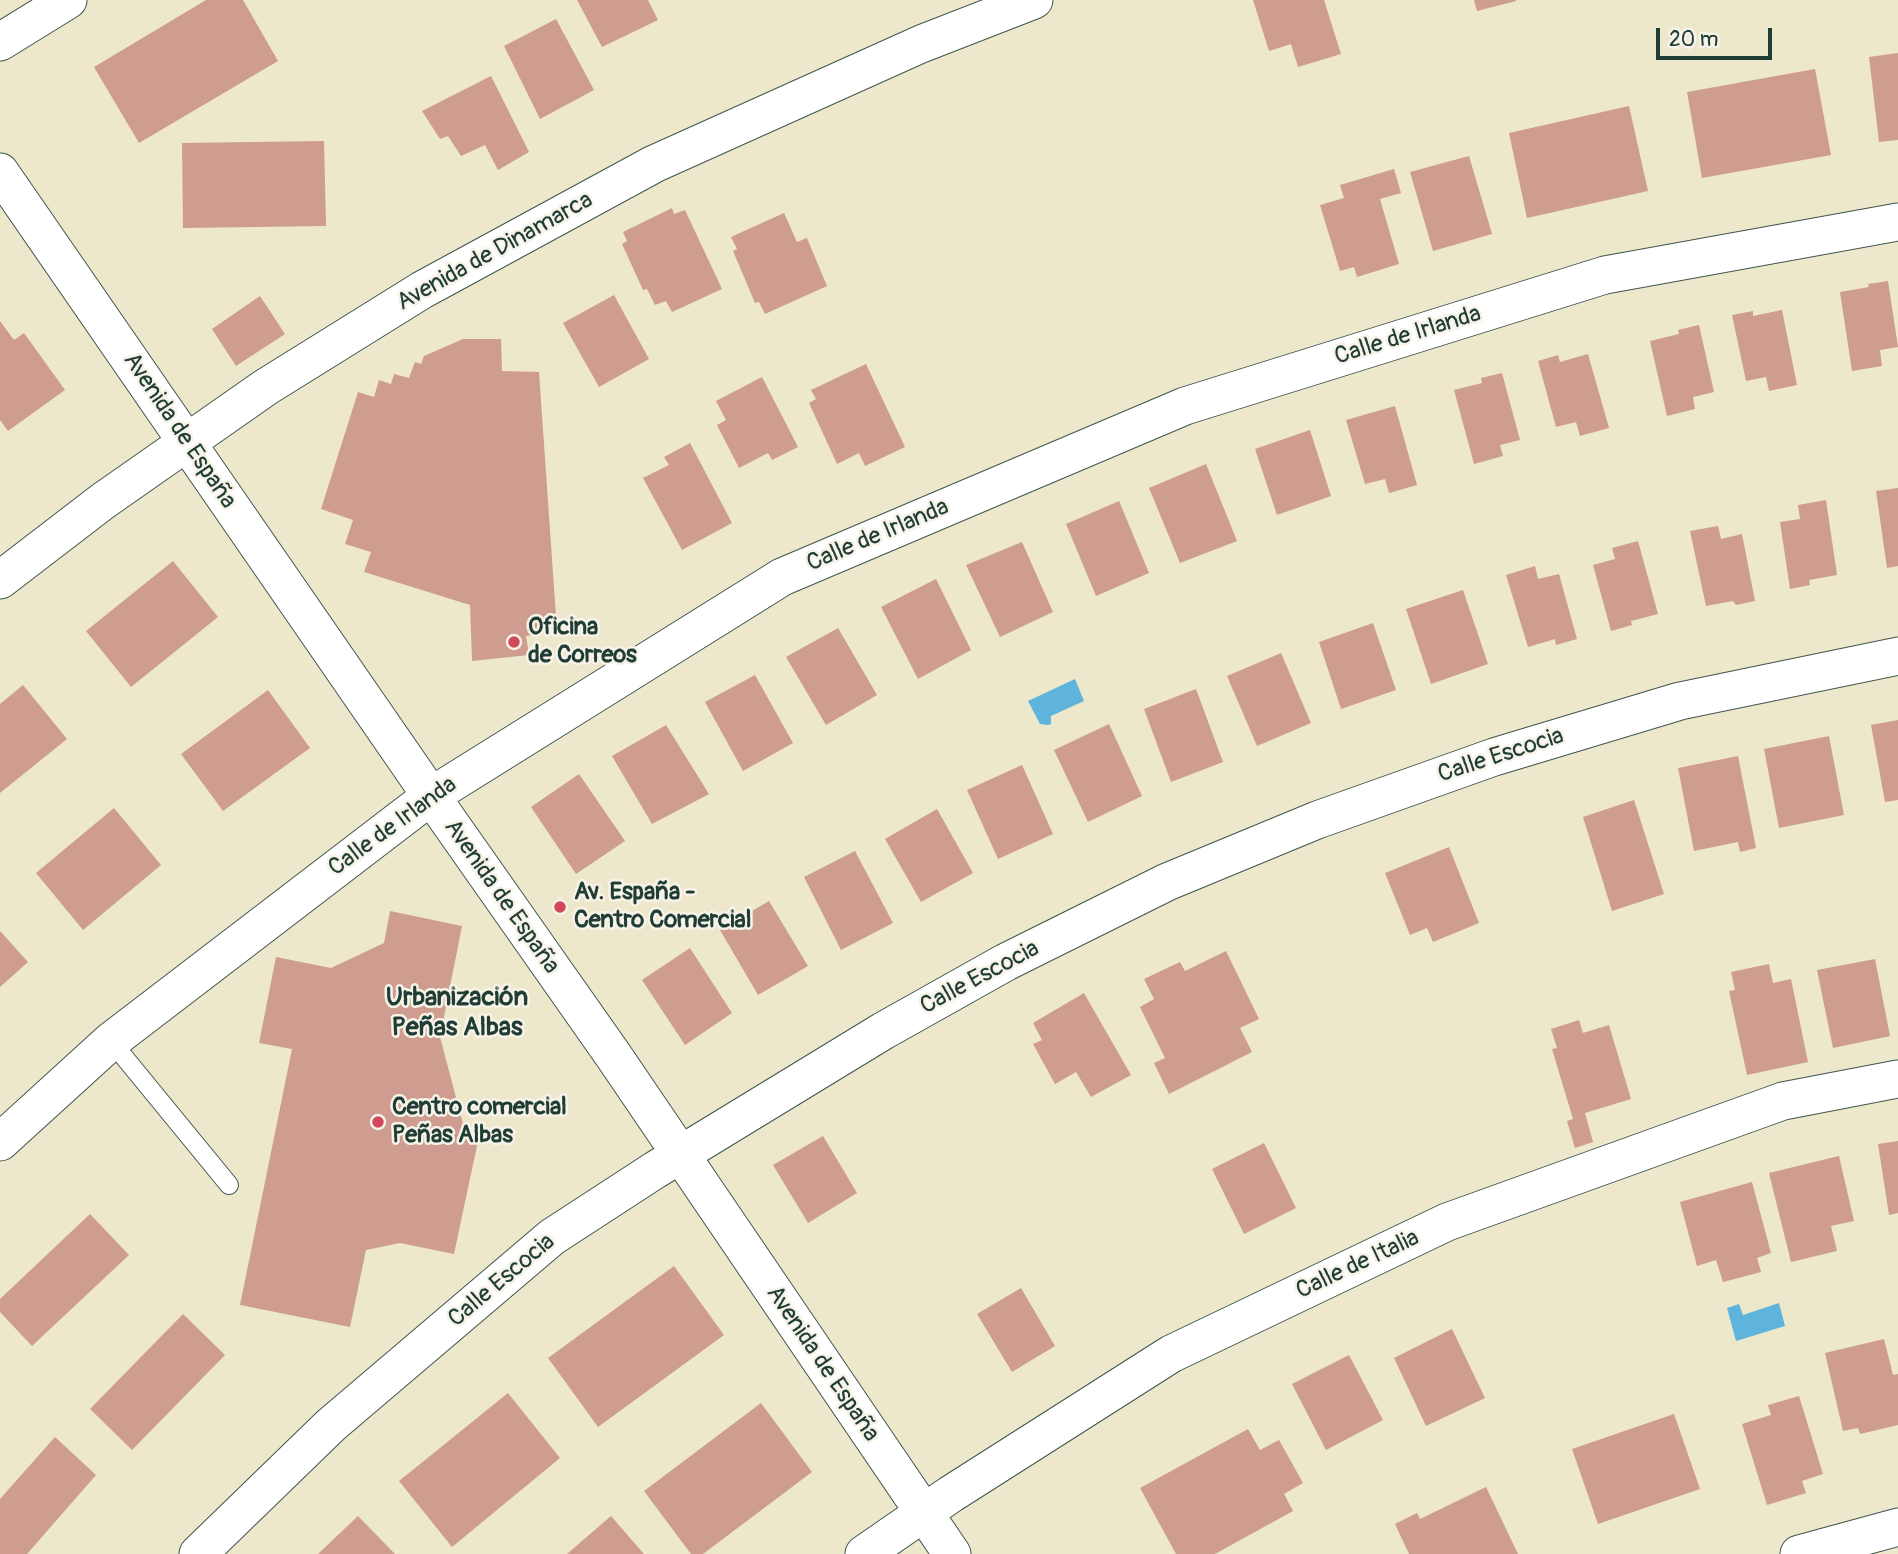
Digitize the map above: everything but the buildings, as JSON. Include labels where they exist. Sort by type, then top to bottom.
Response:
[{"type":"street","points":[[0,41],[68,0]]},
{"type":"street","name":"Avenida de Dinamarca","points":[[0,580],[103,501],[266,387],[422,290],[654,164],[921,44],[1034,0]]},
{"type":"street","name":"Avenida de España","points":[[0,172],[430,796],[613,1055],[952,1554]]},
{"type":"street","name":"Calle de Irlanda","points":[[0,1142],[111,1041],[430,796],[782,577],[1185,406],[1605,275],[1898,222]]},
{"type":"street","name":"Calle Escocia","points":[[198,1554],[331,1424],[552,1237],[883,1031],[1006,962],[1167,882],[1317,820],[1494,757],[1680,701],[1898,656]]},
{"type":"street","name":"Calle de Italia","points":[[864,1554],[1171,1354],[1447,1222],[1783,1101],[1898,1079]]},
{"type":"street","points":[[1800,1554],[1898,1527]]},
{"type":"lane","points":[[111,1041],[229,1185]]},
{"type":"water","points":[[1075,679],[1084,701],[1051,716],[1051,724],[1040,724],[1028,701]]},
{"type":"water","points":[[1779,1303],[1785,1326],[1736,1341],[1727,1308],[1739,1304],[1743,1315]]},
{"type":"place","name":"Oficina de Correos","points":[[514,642]]},
{"type":"place","name":"Av. España - Centro Comercial","points":[[560,907]]},
{"type":"place","name":"Centro comercial Peñas Albas","points":[[378,1122]]},
{"type":"district","name":"Urbanización Peñas Albas","points":[[457,1013]]}]
